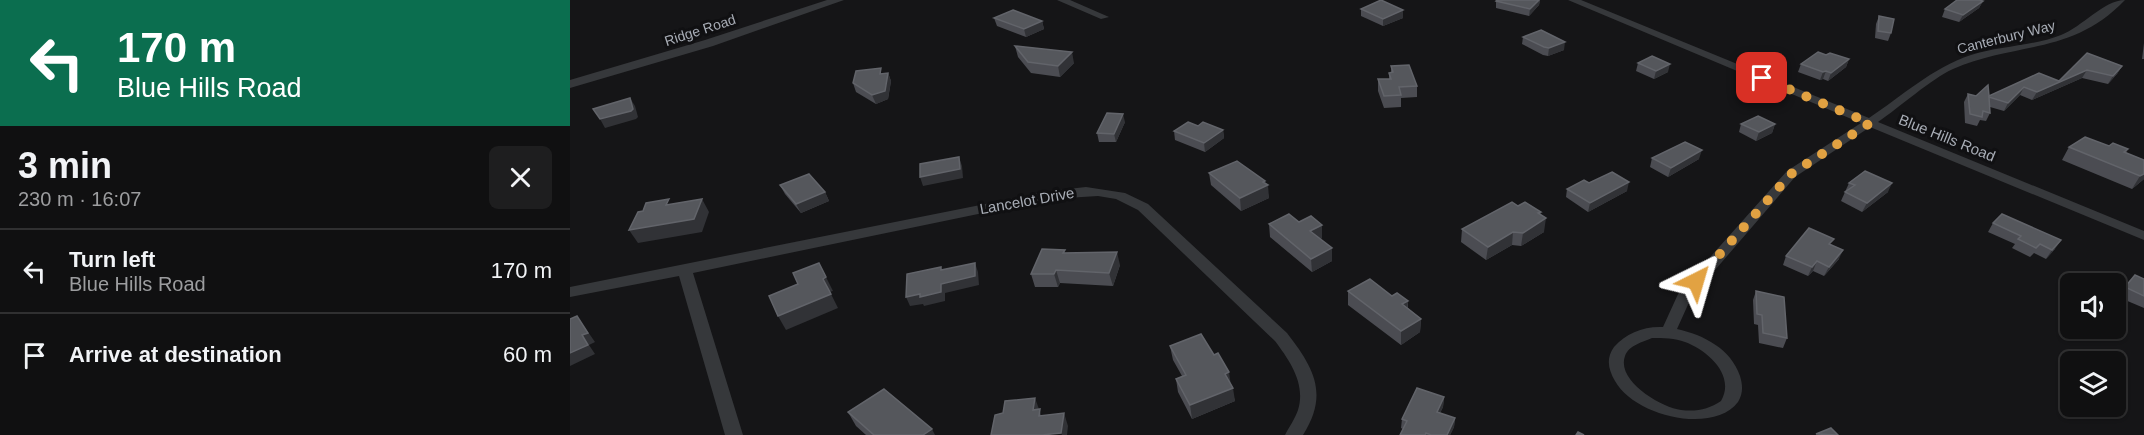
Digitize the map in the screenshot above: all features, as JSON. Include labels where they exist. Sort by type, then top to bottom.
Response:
[{"type":"street","name":"Ridge Road","points":[[570,84],[709,43],[838,0]]},
{"type":"street","points":[[1062,0],[1104,17]]},
{"type":"street","name":"Blue Hills Road","points":[[1573,0],[2144,236]]},
{"type":"street","name":"Canterbury Way","points":[[1668,332],[1684,296],[1791,174],[1870,123],[1947,68],[1976,57],[2063,38],[2084,28],[2120,0]]},
{"type":"street","name":"Lancelot Drive","points":[[570,292],[1050,195],[1089,191],[1120,195],[1143,207],[1195,253],[1281,337],[1300,361],[1309,389],[1310,404],[1304,420],[1294,435]]},
{"type":"street","points":[[684,270],[734,435]]},
{"type":"street","points":[[1650,332],[1668,332],[1687,336],[1705,344],[1730,369],[1735,383],[1733,397],[1725,408],[1711,416],[1692,418],[1672,415],[1652,408],[1635,397],[1623,383],[1617,369],[1617,356],[1623,344],[1635,336],[1650,332]]},
{"type":"building","points":[[1381,0],[1403,10],[1383,19],[1361,9]]},
{"type":"building","points":[[1497,0],[1539,0],[1530,9]]},
{"type":"building","points":[[1957,0],[1983,1],[1963,15],[1945,9]]},
{"type":"building","points":[[1013,10],[1042,21],[1024,29],[994,18]]},
{"type":"building","points":[[1879,16],[1894,19],[1891,33],[1878,31]]},
{"type":"building","points":[[1541,30],[1565,42],[1549,48],[1523,37]]},
{"type":"building","points":[[1015,46],[1072,52],[1058,66],[1028,62]]},
{"type":"building","points":[[1818,52],[1849,59],[1831,73],[1801,64]]},
{"type":"building","points":[[2087,53],[2122,66],[2113,76],[2087,70],[2037,92],[2024,87],[2008,103],[1989,97],[1990,113],[1983,111],[1982,117],[1970,114],[1968,94],[1976,96],[1988,85],[1989,96],[2039,73],[2059,81]]},
{"type":"building","points":[[1652,56],[1670,64],[1656,71],[1638,63]]},
{"type":"building","points":[[1409,65],[1417,86],[1399,87],[1401,95],[1384,96],[1378,79],[1391,79],[1389,73],[1393,72],[1391,66]]},
{"type":"building","points":[[881,68],[880,74],[888,73],[885,91],[872,95],[853,83],[856,71]]},
{"type":"building","points":[[630,98],[633,109],[631,111],[600,119],[593,109]]},
{"type":"building","points":[[1107,113],[1123,114],[1114,134],[1097,133]]},
{"type":"building","points":[[1758,116],[1775,124],[1759,132],[1741,124]]},
{"type":"building","points":[[1188,122],[1198,126],[1203,122],[1223,130],[1204,143],[1174,131]]},
{"type":"building","points":[[2085,137],[2109,146],[2113,143],[2128,149],[2124,152],[2144,160],[2144,174],[2140,176],[2069,147]]},
{"type":"building","points":[[1685,142],[1702,150],[1671,168],[1652,158]]},
{"type":"building","points":[[959,157],[960,169],[920,177],[920,164]]},
{"type":"building","points":[[1237,161],[1268,185],[1240,198],[1209,173]]},
{"type":"building","points":[[1865,171],[1892,183],[1867,203],[1845,192],[1855,185],[1849,183]]},
{"type":"building","points":[[1612,172],[1629,182],[1590,203],[1567,189],[1584,180],[1589,183]]},
{"type":"building","points":[[809,174],[825,192],[796,204],[780,185]]},
{"type":"building","points":[[669,199],[666,205],[702,199],[694,219],[629,230],[638,212],[643,211],[646,203]]},
{"type":"building","points":[[1512,202],[1518,206],[1525,202],[1546,218],[1523,233],[1513,232],[1488,247],[1462,229]]},
{"type":"building","points":[[1289,214],[1299,222],[1311,216],[1322,225],[1310,231],[1332,248],[1311,259],[1269,224]]},
{"type":"building","points":[[2002,214],[2061,240],[2052,250],[2040,244],[2036,248],[2018,239],[2021,236],[1993,223]]},
{"type":"building","points":[[1809,228],[1834,239],[1829,244],[1843,250],[1829,267],[1817,261],[1812,267],[1786,256]]},
{"type":"building","points":[[1042,249],[1065,250],[1063,253],[1117,252],[1109,273],[1056,270],[1054,274],[1031,274]]},
{"type":"building","points":[[819,263],[826,277],[823,279],[831,294],[778,316],[769,296],[798,284],[793,273]]},
{"type":"building","points":[[975,263],[975,276],[941,284],[941,292],[920,297],[920,294],[906,297],[907,274]]},
{"type":"building","points":[[2135,275],[2144,279],[2144,296],[2126,287]]},
{"type":"building","points":[[1370,279],[1392,296],[1397,293],[1408,301],[1402,304],[1421,319],[1401,331],[1348,291]]},
{"type":"building","points":[[1756,291],[1784,297],[1787,338],[1763,333],[1762,315],[1757,314]]},
{"type":"building","points":[[577,316],[588,333],[582,335],[588,345],[570,353],[570,319]]},
{"type":"building","points":[[1201,334],[1214,355],[1218,353],[1229,372],[1225,374],[1233,388],[1190,405],[1176,379],[1186,375],[1170,346]]},
{"type":"building","points":[[1417,388],[1444,397],[1437,412],[1455,418],[1447,435],[1426,433],[1425,435],[1400,435],[1407,421],[1402,419]]},
{"type":"building","points":[[884,389],[932,429],[923,435],[874,435],[848,412]]},
{"type":"building","points":[[1035,398],[1033,410],[1040,409],[1039,416],[1064,413],[1061,433],[991,435],[995,415],[1003,413],[1005,401]]},
{"type":"building","points":[[1831,428],[1838,435],[1816,434]]},
{"type":"route","points":[[1696,281],[1791,174],[1870,123],[1762,78]]}]
